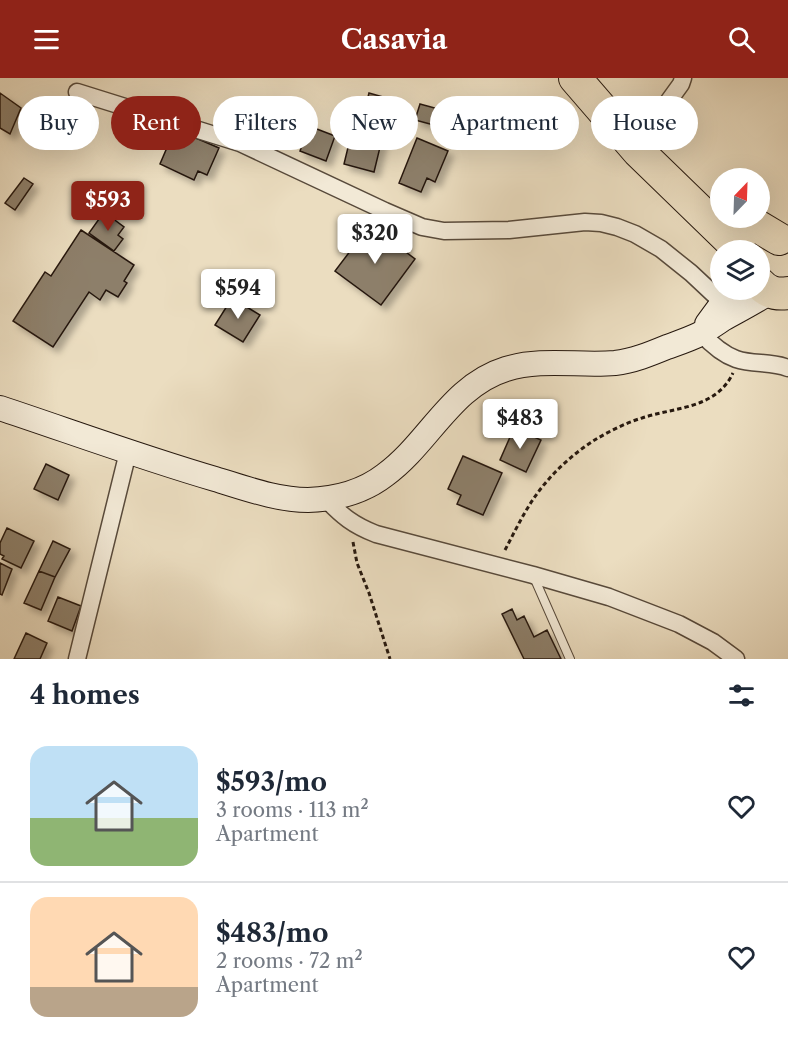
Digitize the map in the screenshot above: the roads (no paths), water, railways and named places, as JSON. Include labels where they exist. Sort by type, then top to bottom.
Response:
[{"type":"highway","points":[[574,78],[638,151],[730,240]]},
{"type":"highway","points":[[601,78],[617,96]]},
{"type":"highway","points":[[666,150],[710,191]]},
{"type":"highway","points":[[760,228],[780,241]]},
{"type":"main road","points":[[0,408],[187,471],[280,497],[306,500],[326,499],[366,487],[384,476],[400,463],[467,389],[496,373],[524,364],[597,364],[631,360],[701,333],[779,291]]},
{"type":"main road","points":[[701,333],[724,300]]},
{"type":"street","points":[[672,96],[683,78]]},
{"type":"street","points":[[77,92],[240,143],[422,227],[444,231],[509,230],[585,222],[617,227],[661,249],[710,285]]},
{"type":"street","points":[[701,333],[718,349],[737,359],[771,363],[788,368]]},
{"type":"street","points":[[77,659],[128,452]]},
{"type":"street","points":[[326,499],[350,522],[376,534],[533,574],[609,597],[679,624],[713,642],[736,659]]},
{"type":"lane","points":[[533,574],[570,659]]}]
